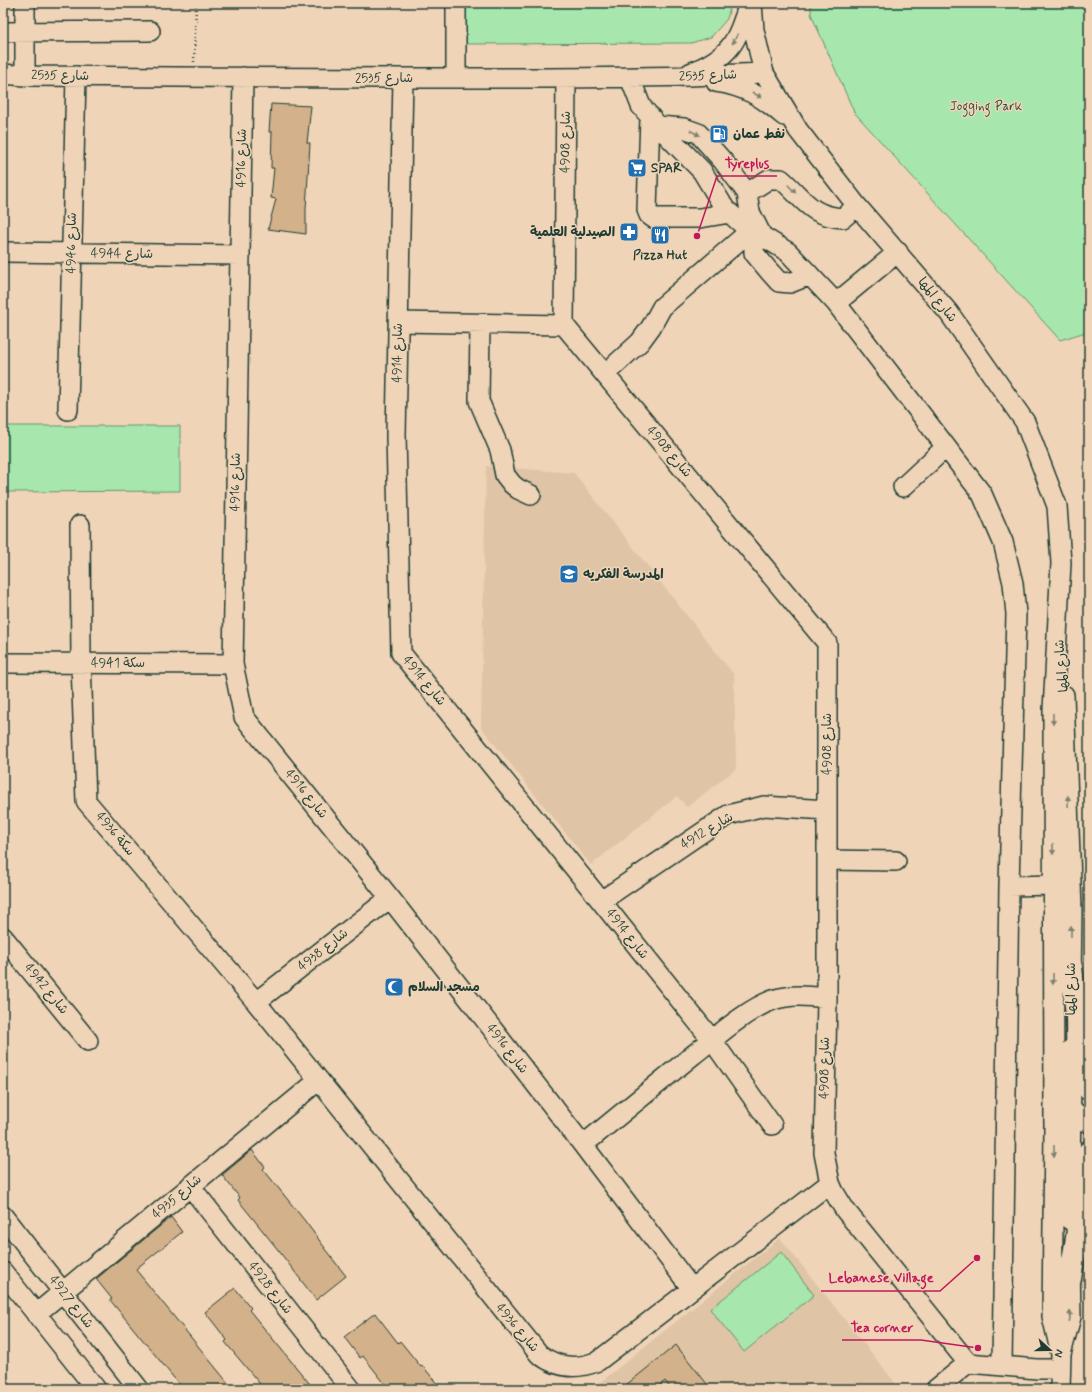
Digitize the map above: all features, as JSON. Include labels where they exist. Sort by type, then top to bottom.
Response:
[{"type":"main road","points":[[1071,967],[1077,1016],[1078,1063],[1083,1080],[1089,1088]]},
{"type":"main road","points":[[1080,1110],[1081,1119],[1089,1122]]},
{"type":"main road","points":[[1070,1278],[1077,1238],[1084,1165],[1089,1152]]},
{"type":"street","points":[[25,3],[25,76]]},
{"type":"street","points":[[456,3],[456,78]]},
{"type":"street","points":[[679,77],[709,65],[724,55],[733,44],[749,3]]},
{"type":"street","name":"شارع المها","points":[[752,3],[754,30],[764,73],[798,130],[857,206],[949,313],[1025,422],[1057,506],[1061,563],[1053,710],[1054,1130],[1052,1316],[1061,1361]]},
{"type":"street","points":[[3,32],[150,31]]},
{"type":"street","name":"2535 شارع","points":[[3,74],[25,76],[193,78],[566,79],[679,77],[764,73]]},
{"type":"street","name":"4946 شارع","points":[[68,410],[76,76]]},
{"type":"street","name":"4916 شارع","points":[[243,77],[233,664],[244,717],[390,898],[583,1145],[692,1289]]},
{"type":"street","points":[[679,77],[730,84],[744,88],[766,100],[798,130]]},
{"type":"street","name":"4914 شارع","points":[[402,78],[396,435],[401,653],[712,1040],[772,1125]]},
{"type":"street","points":[[630,78],[640,106],[702,171],[725,209],[756,234],[788,252],[836,303],[982,494],[1003,542],[1013,583],[1016,614],[1009,886],[1002,1365]]},
{"type":"street","name":"4908 شارع","points":[[566,79],[564,325],[827,643],[827,998],[824,1153],[830,1182],[845,1210],[968,1363]]},
{"type":"street","points":[[654,121],[698,133],[723,161],[747,193],[756,234],[754,253],[779,282],[790,283],[810,275]]},
{"type":"street","points":[[654,121],[647,210],[649,215],[654,218],[700,218],[730,213]]},
{"type":"street","points":[[747,193],[769,179],[781,179],[809,208],[829,217],[843,218],[857,206]]},
{"type":"street","points":[[605,374],[640,342],[651,327],[662,307],[756,234]]},
{"type":"street","name":"4944 شارع","points":[[3,252],[240,255]]},
{"type":"street","points":[[836,303],[898,252]]},
{"type":"street","points":[[398,322],[564,325]]},
{"type":"street","points":[[480,324],[479,401],[500,450],[506,475],[512,484],[518,489],[531,495]]},
{"type":"street","points":[[903,487],[946,447]]},
{"type":"street","name":"سكة 4936","points":[[80,525],[81,663],[86,800],[256,1002],[319,1080]]},
{"type":"street","name":"شارع المها","points":[[1058,624],[1066,711],[1072,909],[1071,967],[1080,1110],[1070,1278],[1070,1317],[1061,1361],[1060,1389]]},
{"type":"street","name":"سكة 4941","points":[[3,663],[233,664]]},
{"type":"street","name":"4912 شارع","points":[[601,900],[728,815],[764,806],[827,810]]},
{"type":"street","points":[[827,860],[896,861]]},
{"type":"street","points":[[1009,886],[1054,885]]},
{"type":"street","name":"شارع 4938","points":[[256,1002],[390,898]]},
{"type":"street","name":"4942 شارع","points":[[3,937],[88,1041]]},
{"type":"street","points":[[583,1145],[712,1040],[754,1010],[774,1000],[796,996],[827,998]]},
{"type":"street","points":[[1053,1035],[1059,1056],[1062,1092],[1080,1110],[1060,1118],[1054,1130]]},
{"type":"street","name":"4936 شارع","points":[[319,1080],[532,1348],[546,1360],[563,1366],[585,1366],[598,1361],[830,1182]]},
{"type":"street","name":"4935 شارع","points":[[36,1314],[319,1080]]},
{"type":"street","name":"4928 شارع","points":[[190,1186],[351,1389]]},
{"type":"street","name":"شارع 4927","points":[[3,1216],[139,1389]]},
{"type":"street","points":[[3,1272],[95,1389]]},
{"type":"street","points":[[936,1389],[968,1363],[1037,1369],[1061,1361]]},
{"type":"path","points":[[193,78],[196,3]]},
{"type":"shaded area","name":"المدرسة الفكريه","points":[[486,466],[574,473],[734,675],[736,769],[687,807],[677,796],[591,865],[481,727]]},
{"type":"shaded area","points":[[780,1238],[900,1389],[592,1389]]},
{"type":"green space","points":[[466,3],[731,3],[727,19],[711,37],[691,43],[466,44]]},
{"type":"green space","name":"Jogging Park","points":[[811,3],[1089,3],[1089,331],[1060,340],[854,112],[811,14]]},
{"type":"green space","points":[[3,426],[180,426],[180,491],[3,492]]},
{"type":"green space","points":[[781,1252],[814,1295],[744,1352],[710,1309]]},
{"type":"building","points":[[271,104],[311,106],[307,143],[310,143],[306,234],[268,229],[276,199],[271,198],[274,168],[271,168],[272,132],[269,132]]},
{"type":"building","points":[[252,1150],[265,1167],[263,1169],[305,1221],[346,1276],[316,1300],[238,1200],[240,1198],[222,1175]]},
{"type":"building","points":[[171,1217],[182,1232],[136,1270],[233,1389],[183,1389],[110,1300],[112,1299],[96,1279]]},
{"type":"building","points":[[235,1288],[251,1308],[249,1310],[314,1389],[264,1389],[225,1342],[227,1340],[205,1312]]},
{"type":"building","points":[[375,1313],[398,1343],[400,1341],[421,1367],[423,1366],[441,1389],[389,1389],[363,1356],[360,1358],[344,1337]]},
{"type":"building","points":[[676,1345],[711,1389],[671,1389],[665,1381],[656,1389],[621,1389]]},
{"type":"place","name":"نفط عمان","points":[[719,134]]},
{"type":"place","name":"SPAR","points":[[637,168]]},
{"type":"place","name":"الصيدلية العلمية","points":[[629,232]]},
{"type":"place","name":"Pizza Hut","points":[[660,235]]},
{"type":"place","name":"Tyreplus","points":[[697,236]]},
{"type":"place","name":"المدرسة الفكريه","points":[[569,574]]},
{"type":"place","name":"مسجد السلام","points":[[394,987]]},
{"type":"place","name":"Lebanese Village","points":[[977,1258]]},
{"type":"place","name":"Tea corner","points":[[978,1348]]}]
